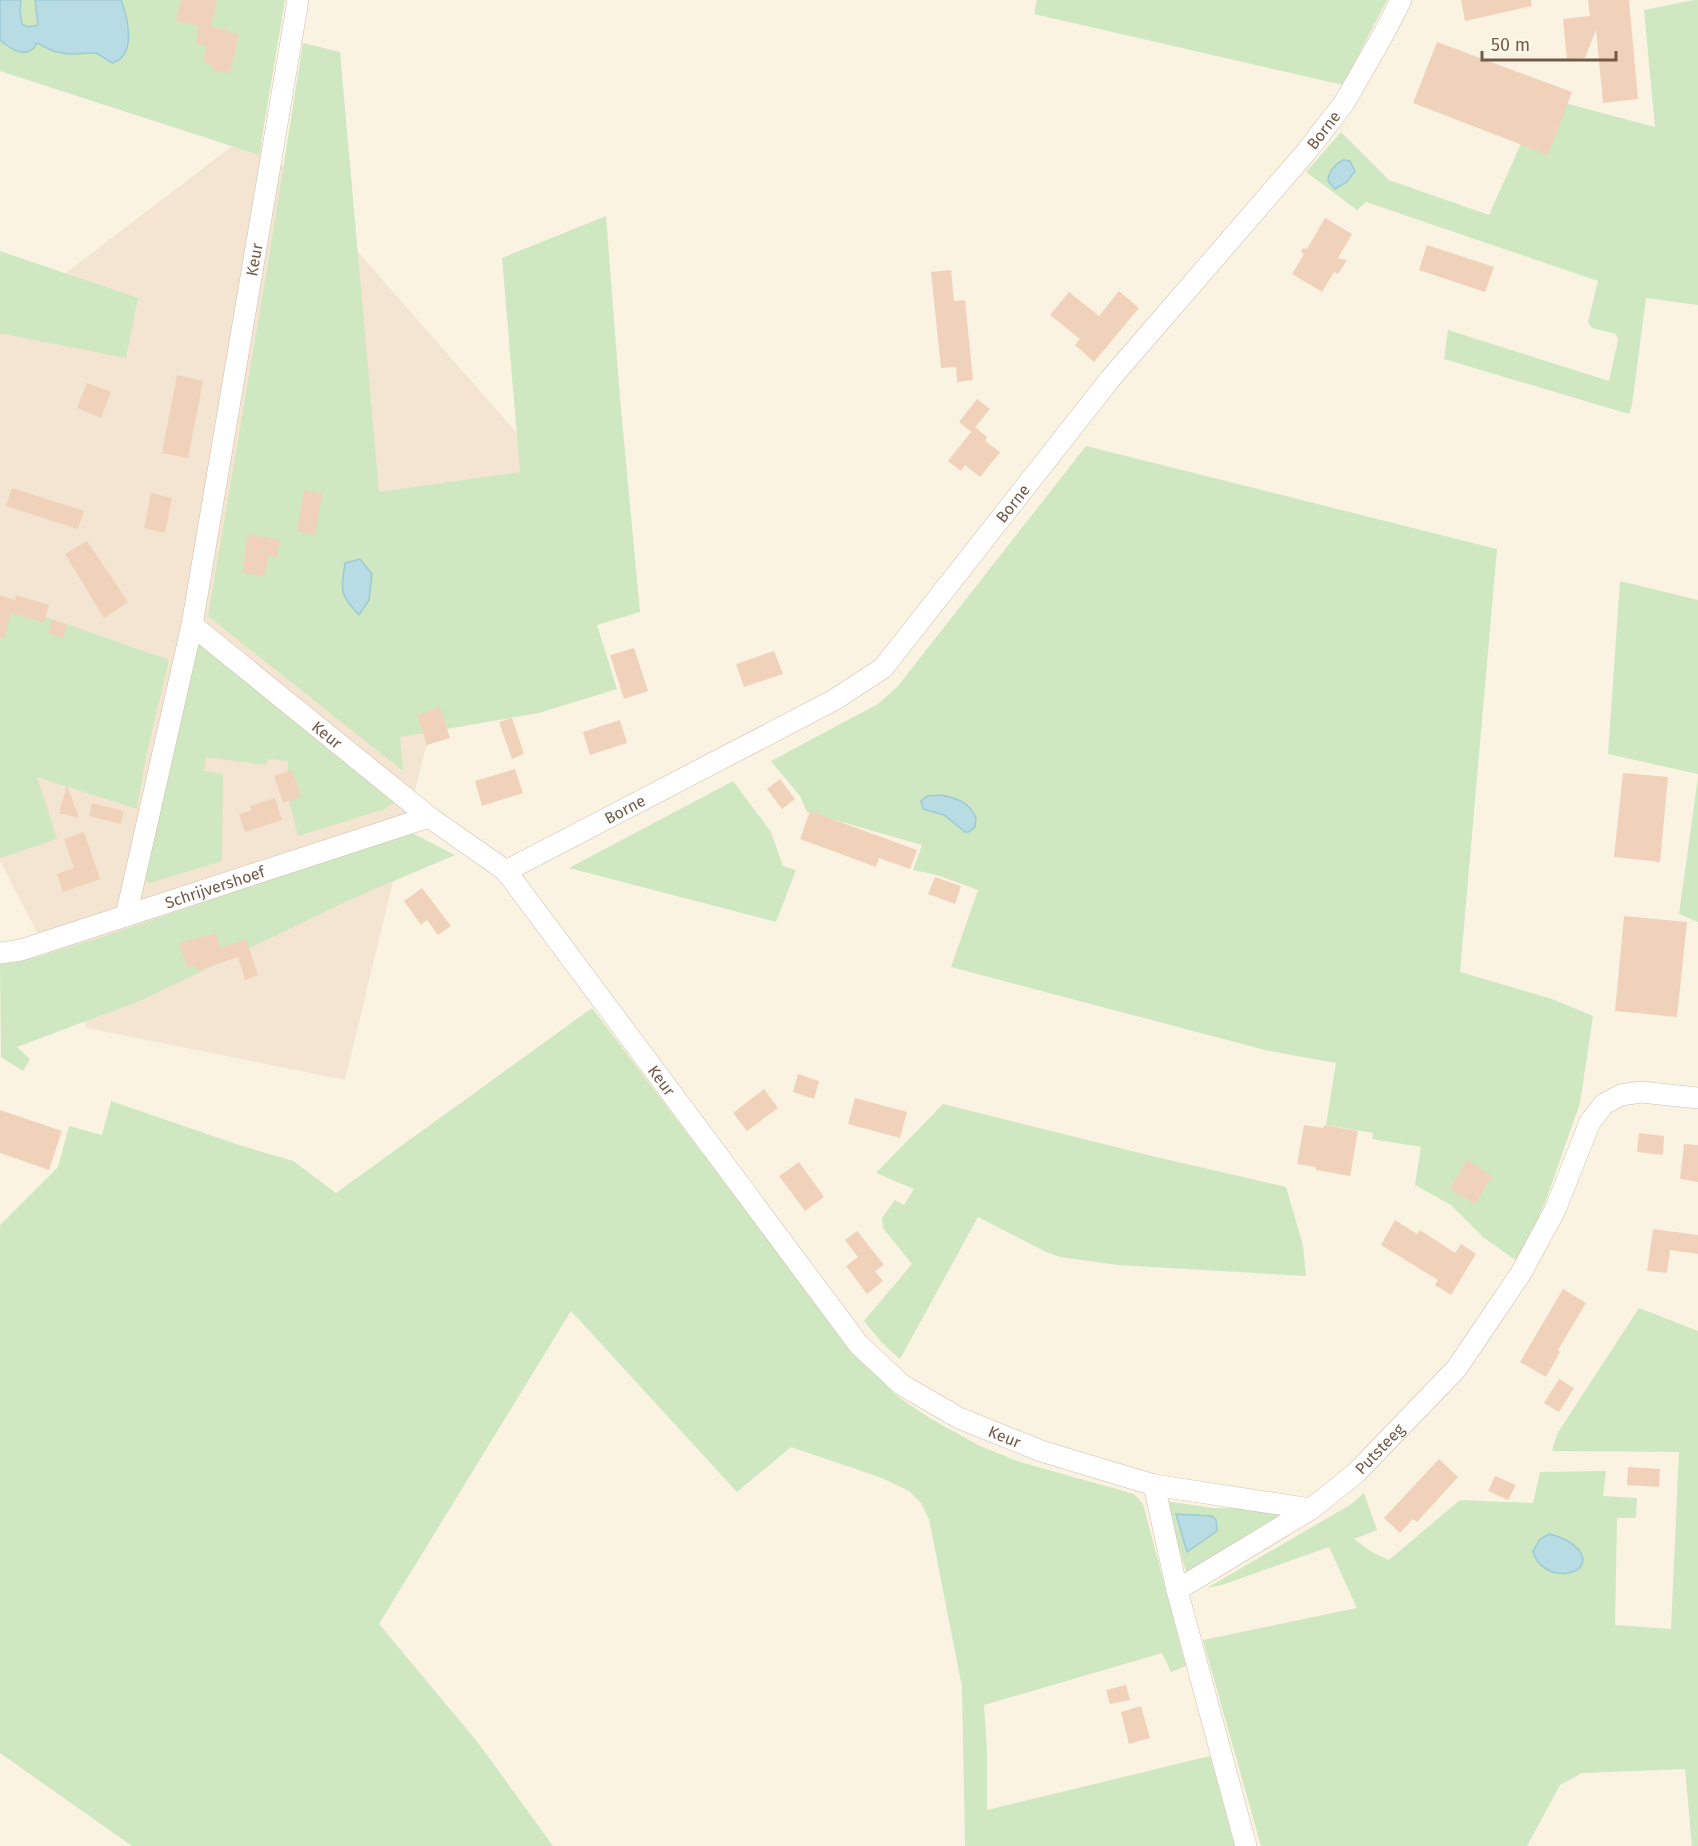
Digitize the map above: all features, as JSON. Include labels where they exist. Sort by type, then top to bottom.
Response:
[{"type":"street","name":"Keur","points":[[126,916],[192,625],[298,0]]},
{"type":"street","name":"Borne","points":[[506,872],[834,700],[883,668],[1111,378],[1307,151],[1344,103],[1401,0]]},
{"type":"street","name":"Keur","points":[[192,625],[429,817],[506,872],[859,1345],[902,1385],[959,1418],[1041,1451],[1154,1485],[1311,1509]]},
{"type":"street","name":"Schrijvershoef","points":[[0,953],[21,950],[429,817]]},
{"type":"street","name":"Putsteeg","points":[[1177,1590],[1311,1509],[1356,1473],[1457,1368],[1521,1273],[1555,1210],[1590,1122],[1604,1104],[1621,1095],[1641,1092],[1698,1098]]},
{"type":"street","points":[[1154,1485],[1177,1590],[1246,1846]]},
{"type":"shaded area","points":[[252,131],[544,464],[424,754],[345,1080],[87,1028],[0,861],[0,323]]},
{"type":"green space","points":[[21,0],[35,0],[38,25],[30,27],[22,24]]},
{"type":"green space","points":[[121,0],[285,0],[259,155],[0,71],[0,40],[8,48],[37,43],[53,51],[68,54],[96,53],[104,59],[129,41]]},
{"type":"green space","points":[[1037,0],[1387,0],[1343,85],[1034,14]]},
{"type":"green space","points":[[1698,0],[1698,305],[1646,298],[1629,414],[1444,359],[1448,330],[1609,381],[1618,340],[1616,334],[1592,328],[1588,322],[1598,281],[1366,202],[1357,210],[1306,172],[1341,132],[1389,180],[1489,215],[1542,97],[1655,127],[1644,10]]},
{"type":"green space","points":[[303,43],[340,52],[379,492],[520,472],[502,258],[606,216],[640,612],[597,625],[617,689],[539,713],[400,737],[403,771],[208,616]]},
{"type":"green space","points":[[0,251],[138,298],[126,358],[0,333]]},
{"type":"green space","points":[[1086,446],[1497,549],[1460,972],[1552,999],[1593,1016],[1580,1103],[1547,1197],[1527,1245],[1517,1261],[1484,1238],[1451,1205],[1415,1185],[1421,1147],[1372,1139],[1373,1133],[1326,1125],[1336,1063],[1265,1050],[951,967],[978,890],[937,875],[913,870],[922,845],[807,812],[800,796],[771,761],[878,704],[898,686]]},
{"type":"green space","points":[[1620,581],[1698,600],[1698,774],[1608,754]]},
{"type":"green space","points":[[0,601],[169,660],[146,756],[137,809],[37,777],[57,839],[0,858]]},
{"type":"green space","points":[[200,640],[402,796],[385,809],[298,836],[286,790],[288,761],[268,759],[266,765],[206,757],[204,771],[223,774],[222,861],[150,883],[145,880],[191,651]]},
{"type":"green space","points":[[1698,777],[1698,922],[1679,914]]},
{"type":"green space","points":[[733,781],[771,832],[783,866],[796,870],[776,922],[569,868]]},
{"type":"green space","points":[[410,832],[455,855],[349,900],[142,1000],[17,1047],[30,1059],[23,1071],[1,1057],[0,964],[33,958],[99,938]]},
{"type":"green space","points":[[592,1008],[811,1296],[867,1366],[898,1397],[931,1419],[980,1446],[1020,1462],[1134,1494],[1143,1504],[1186,1666],[1171,1672],[1162,1653],[984,1705],[987,1810],[1210,1756],[1235,1846],[965,1846],[962,1687],[929,1519],[921,1503],[909,1491],[882,1478],[791,1447],[737,1492],[571,1311],[379,1624],[479,1744],[553,1846],[132,1846],[0,1753],[0,1225],[58,1167],[69,1126],[102,1135],[111,1101],[293,1161],[336,1193]]},
{"type":"green space","points":[[943,1104],[1286,1187],[1303,1245],[1306,1276],[1118,1265],[1060,1257],[978,1217],[900,1359],[882,1343],[864,1321],[912,1264],[883,1228],[882,1218],[895,1200],[904,1205],[914,1189],[876,1173]]},
{"type":"green space","points":[[1639,1308],[1698,1331],[1698,1846],[1692,1846],[1685,1769],[1582,1773],[1560,1785],[1527,1846],[1261,1846],[1203,1640],[1357,1608],[1329,1547],[1222,1585],[1207,1588],[1350,1505],[1364,1493],[1377,1530],[1354,1539],[1372,1552],[1389,1560],[1460,1500],[1533,1503],[1540,1472],[1606,1471],[1603,1496],[1637,1498],[1636,1518],[1617,1518],[1615,1625],[1671,1629],[1679,1452],[1552,1451],[1557,1434]]},
{"type":"green space","points":[[1165,1501],[1213,1508],[1299,1509],[1187,1575]]},
{"type":"water","points":[[0,0],[21,0],[22,24],[28,27],[38,25],[35,0],[121,0],[128,26],[128,45],[125,53],[112,63],[96,53],[68,54],[53,51],[37,43],[29,51],[14,50],[0,40]]},
{"type":"water","points":[[1343,160],[1350,161],[1355,171],[1347,182],[1335,189],[1328,181],[1329,174]]},
{"type":"water","points":[[360,559],[372,574],[369,600],[359,615],[345,597],[342,586],[345,563]]},
{"type":"water","points":[[941,795],[966,804],[976,818],[975,827],[965,832],[944,815],[923,809],[921,801],[927,796]]},
{"type":"water","points":[[1176,1514],[1212,1516],[1216,1520],[1217,1531],[1187,1552]]},
{"type":"water","points":[[1549,1534],[1565,1539],[1578,1549],[1583,1558],[1581,1566],[1576,1571],[1557,1573],[1546,1569],[1538,1562],[1533,1551],[1540,1539]]},
{"type":"building","points":[[181,0],[217,0],[211,27],[239,34],[230,73],[211,70],[212,64],[203,62],[206,46],[196,44],[199,26],[176,21]]},
{"type":"building","points":[[1461,0],[1531,0],[1532,6],[1465,21]]},
{"type":"building","points":[[1588,0],[1629,0],[1638,99],[1603,103],[1596,30],[1585,58],[1567,59],[1563,19],[1590,16]]},
{"type":"building","points":[[1437,42],[1572,92],[1548,155],[1413,103]]},
{"type":"building","points":[[1325,218],[1352,234],[1338,258],[1347,260],[1338,274],[1334,272],[1322,292],[1292,274],[1304,254],[1301,252],[1303,248],[1307,249]]},
{"type":"building","points":[[1427,245],[1494,267],[1485,292],[1419,270]]},
{"type":"building","points":[[951,270],[954,301],[965,300],[973,380],[957,382],[956,367],[941,368],[931,272]]},
{"type":"building","points":[[1119,291],[1139,308],[1094,362],[1075,345],[1080,339],[1050,315],[1069,292],[1099,316]]},
{"type":"building","points":[[177,375],[203,381],[188,458],[162,453]]},
{"type":"building","points":[[87,383],[111,392],[101,418],[77,408]]},
{"type":"building","points":[[977,399],[990,409],[971,432],[959,422]]},
{"type":"building","points":[[975,427],[987,437],[985,441],[1000,452],[980,477],[965,465],[961,471],[948,461]]},
{"type":"building","points":[[12,488],[84,511],[78,529],[6,506]]},
{"type":"building","points":[[304,490],[322,494],[315,535],[297,531]]},
{"type":"building","points":[[151,493],[172,498],[165,533],[144,528]]},
{"type":"building","points":[[248,534],[280,540],[277,557],[268,556],[265,576],[242,573]]},
{"type":"building","points":[[87,541],[128,602],[104,618],[65,554]]},
{"type":"building","points":[[0,595],[15,600],[16,595],[49,605],[44,623],[11,613],[4,639],[0,638]]},
{"type":"building","points":[[52,620],[67,624],[63,638],[48,633]]},
{"type":"building","points":[[634,648],[648,691],[624,699],[610,655]]},
{"type":"building","points":[[774,651],[783,674],[744,687],[736,664]]},
{"type":"building","points":[[440,707],[450,738],[427,745],[417,715]]},
{"type":"building","points":[[512,718],[524,754],[512,759],[499,722]]},
{"type":"building","points":[[620,720],[627,743],[590,755],[583,732]]},
{"type":"building","points":[[515,769],[523,793],[482,806],[475,781]]},
{"type":"building","points":[[292,770],[301,797],[283,803],[274,776]]},
{"type":"building","points":[[1623,773],[1668,777],[1660,862],[1614,857]]},
{"type":"building","points":[[780,779],[795,799],[782,809],[767,789]]},
{"type":"building","points":[[67,785],[79,818],[59,813]]},
{"type":"building","points":[[275,798],[282,820],[245,832],[239,814],[252,810],[250,806]]},
{"type":"building","points":[[92,803],[124,811],[121,824],[89,816]]},
{"type":"building","points":[[810,811],[917,850],[910,869],[879,858],[876,867],[800,839]]},
{"type":"building","points":[[84,832],[100,879],[63,892],[57,874],[74,868],[64,839]]},
{"type":"building","points":[[935,877],[961,886],[955,904],[928,894]]},
{"type":"building","points":[[422,888],[451,926],[438,935],[427,920],[421,925],[404,901]]},
{"type":"building","points":[[1624,916],[1687,922],[1677,1017],[1615,1011]]},
{"type":"building","points":[[216,933],[220,948],[246,939],[258,975],[245,980],[238,957],[197,971],[195,965],[187,968],[179,943]]},
{"type":"building","points":[[798,1074],[819,1081],[814,1099],[793,1092]]},
{"type":"building","points":[[764,1089],[778,1108],[747,1131],[733,1113]]},
{"type":"building","points":[[855,1098],[907,1112],[900,1138],[848,1124]]},
{"type":"building","points":[[0,1110],[62,1131],[49,1170],[0,1153]]},
{"type":"building","points":[[1304,1125],[1323,1128],[1324,1125],[1358,1131],[1350,1176],[1297,1164]]},
{"type":"building","points":[[1639,1133],[1664,1136],[1663,1155],[1637,1152]]},
{"type":"building","points":[[1684,1144],[1698,1145],[1698,1182],[1680,1179]]},
{"type":"building","points":[[1467,1160],[1492,1176],[1475,1204],[1450,1189]]},
{"type":"building","points":[[799,1162],[824,1197],[805,1211],[779,1176]]},
{"type":"building","points":[[1395,1220],[1417,1234],[1420,1230],[1455,1253],[1461,1244],[1476,1254],[1451,1295],[1435,1285],[1438,1280],[1381,1245]]},
{"type":"building","points":[[1653,1229],[1698,1235],[1698,1254],[1670,1250],[1667,1273],[1647,1271]]},
{"type":"building","points":[[857,1231],[884,1265],[875,1271],[883,1281],[867,1294],[846,1266],[858,1257],[845,1240]]},
{"type":"building","points":[[1563,1289],[1586,1303],[1558,1350],[1560,1352],[1546,1377],[1520,1362]]},
{"type":"building","points":[[1559,1379],[1574,1388],[1559,1412],[1544,1403]]},
{"type":"building","points":[[1439,1459],[1458,1477],[1417,1522],[1413,1519],[1400,1533],[1384,1518]]},
{"type":"building","points":[[1628,1467],[1660,1469],[1659,1487],[1627,1485]]},
{"type":"building","points":[[1495,1476],[1516,1485],[1508,1500],[1488,1491]]},
{"type":"building","points":[[1126,1685],[1130,1700],[1110,1704],[1106,1690]]},
{"type":"building","points":[[1141,1706],[1150,1738],[1129,1744],[1121,1712]]}]
